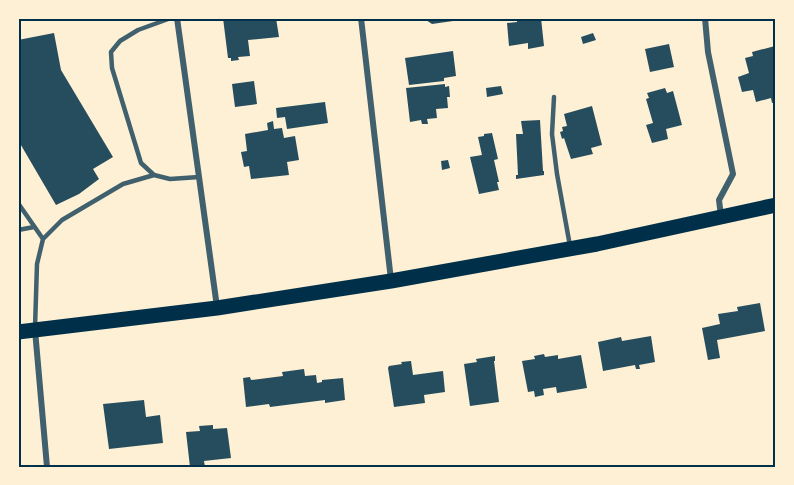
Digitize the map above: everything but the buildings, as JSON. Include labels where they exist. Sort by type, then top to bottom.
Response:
[{"type":"main road","points":[[18,332],[217,308],[391,281],[571,249],[776,205]]},
{"type":"street","points":[[177,18],[217,308]]},
{"type":"street","points":[[361,18],[391,281]]},
{"type":"street","points":[[705,18],[708,52],[733,174],[719,200],[721,217]]},
{"type":"street","points":[[35,330],[47,467]]},
{"type":"lane","points":[[154,175],[141,163],[112,68],[111,52],[120,40],[138,30],[171,18]]},
{"type":"lane","points":[[554,97],[552,134],[571,249]]},
{"type":"lane","points":[[35,330],[37,264],[43,239],[62,220],[123,184],[154,175],[170,178],[199,177]]},
{"type":"lane","points":[[18,203],[43,239]]},
{"type":"lane","points":[[18,230],[34,227]]}]
